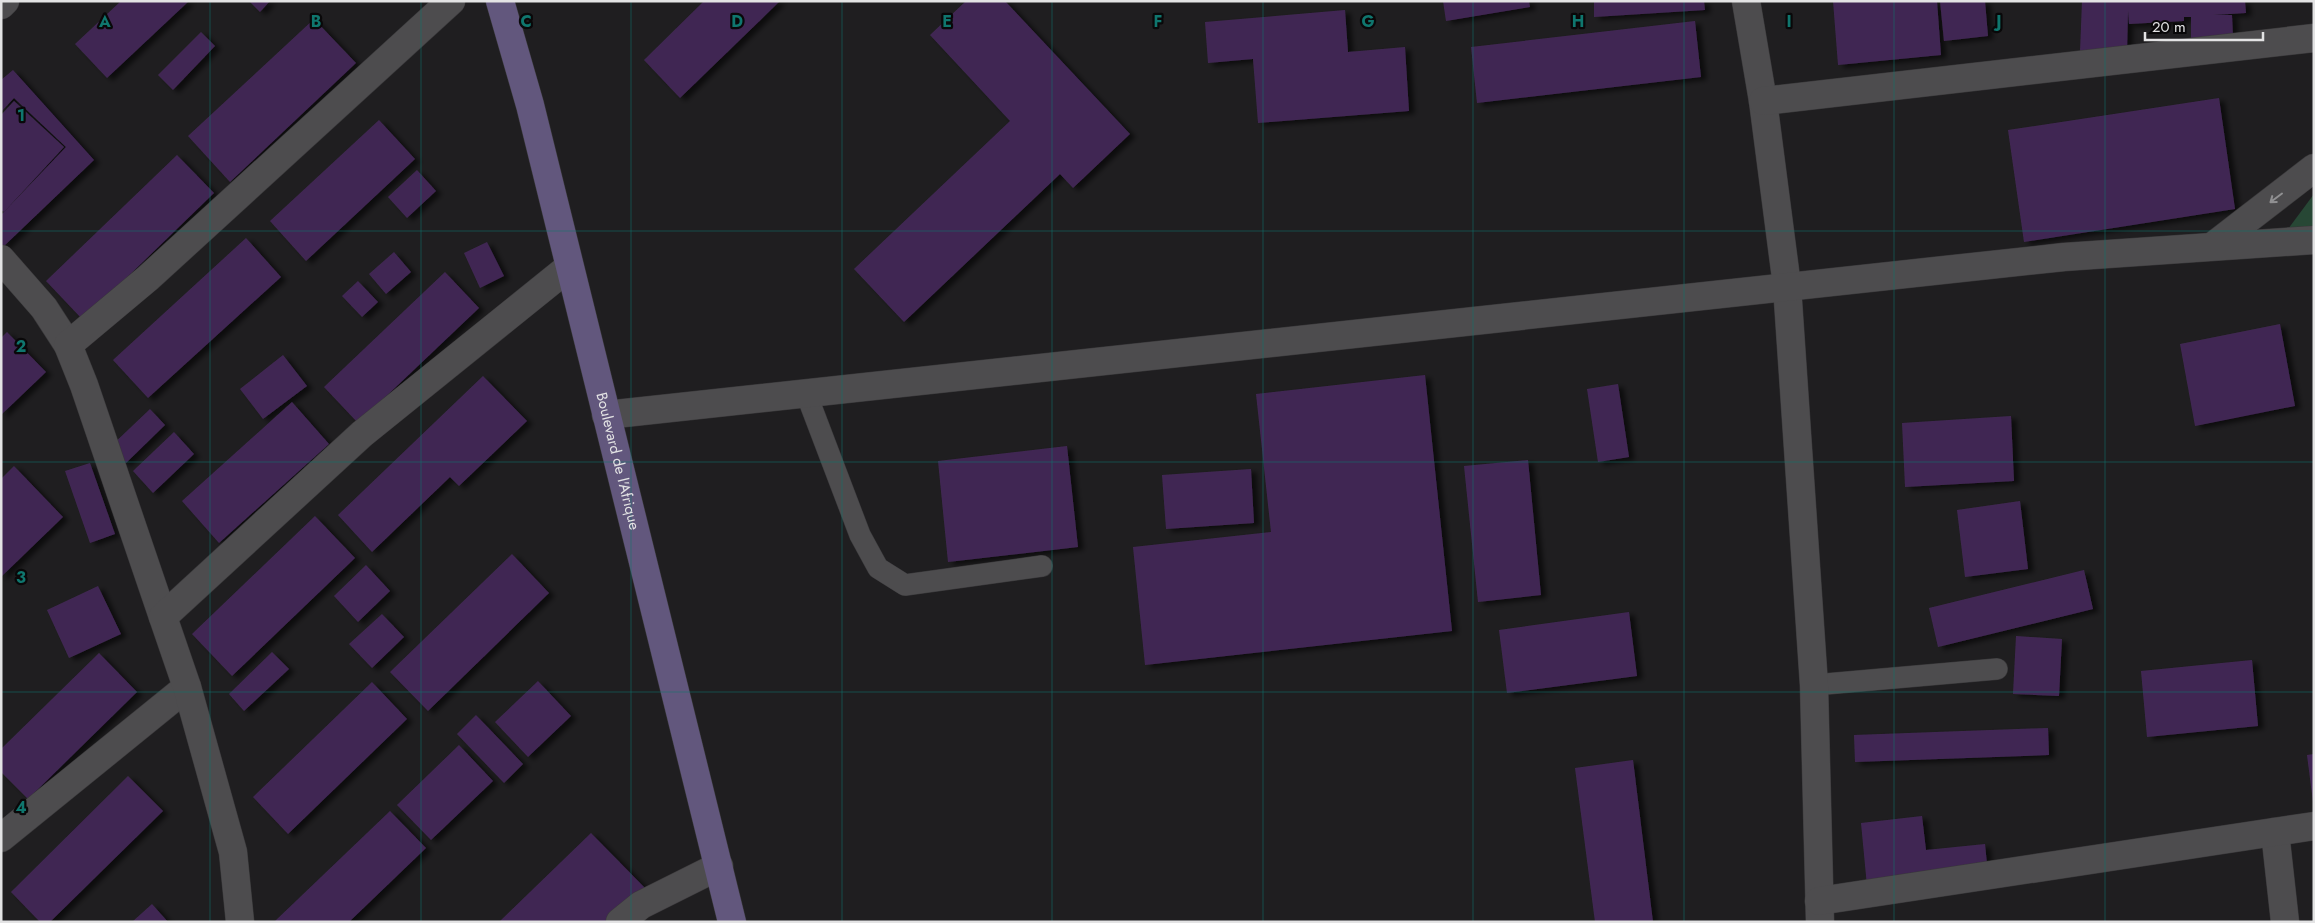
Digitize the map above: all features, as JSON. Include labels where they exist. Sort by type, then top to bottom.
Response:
[{"type":"street","points":[[1,5],[5,1]]},
{"type":"street","points":[[68,345],[148,278],[451,1]]},
{"type":"street","name":"Boulevard de l'Afrique","points":[[500,1],[530,105],[732,922]]},
{"type":"street","points":[[1746,1],[1763,101],[1787,286],[1814,685],[1820,911],[2314,826]]},
{"type":"street","points":[[1763,101],[2314,38]]},
{"type":"street","points":[[2213,246],[2314,168]]},
{"type":"street","points":[[606,415],[2064,257],[2314,240]]},
{"type":"street","points":[[1,258],[44,308],[68,345],[84,385],[187,687],[233,852],[240,922]]},
{"type":"street","points":[[164,617],[362,434],[569,267]]},
{"type":"street","points":[[1,838],[187,687]]},
{"type":"street","points":[[2275,832],[2285,922]]},
{"type":"street","points":[[620,922],[642,905],[718,866]]},
{"type":"lane","points":[[806,393],[860,535],[878,568],[904,585],[1042,566]]},
{"type":"lane","points":[[1814,685],[1997,669]]},
{"type":"green space","points":[[2314,194],[2314,229],[2285,233]]},
{"type":"building","points":[[121,1],[189,1],[107,78],[75,44]]},
{"type":"building","points":[[249,1],[270,1],[260,12]]},
{"type":"building","points":[[704,1],[780,1],[680,98],[644,60]]},
{"type":"building","points":[[966,1],[1005,1],[1130,134],[1073,188],[1060,174],[904,322],[854,269],[1010,121],[930,35]]},
{"type":"building","points":[[1443,1],[1529,1],[1530,7],[1446,21]]},
{"type":"building","points":[[1594,1],[1704,1],[1705,10],[1594,17]]},
{"type":"building","points":[[1833,1],[1937,1],[1941,55],[1838,65]]},
{"type":"building","points":[[1940,1],[1985,1],[1988,36],[1944,41]]},
{"type":"building","points":[[2082,1],[2245,1],[2246,13],[2213,15],[2232,15],[2233,37],[2191,38],[2191,17],[2184,17],[2184,21],[2129,24],[2128,10],[2127,53],[2080,52]]},
{"type":"building","points":[[1345,10],[1348,52],[1405,47],[1409,111],[1258,123],[1253,59],[1208,63],[1205,22]]},
{"type":"building","points":[[314,19],[356,63],[230,182],[188,136]]},
{"type":"building","points":[[1695,21],[1701,77],[1477,103],[1471,47]]},
{"type":"building","points":[[201,32],[215,46],[173,90],[158,75]]},
{"type":"building","points":[[13,70],[94,160],[3,247],[1,246],[1,215],[66,147],[14,98],[1,112],[1,80]]},
{"type":"building","points":[[2219,98],[2235,209],[2024,242],[2008,130]]},
{"type":"building","points":[[14,101],[64,147],[4,212],[1,210],[1,115]]},
{"type":"building","points":[[379,120],[415,159],[306,261],[270,221]]},
{"type":"building","points":[[177,155],[214,193],[83,320],[46,281]]},
{"type":"building","points":[[417,170],[436,191],[407,218],[388,197]]},
{"type":"building","points":[[246,238],[281,277],[148,398],[113,360]]},
{"type":"building","points":[[487,242],[504,276],[480,288],[464,253]]},
{"type":"building","points":[[394,252],[411,272],[386,294],[369,274]]},
{"type":"building","points":[[445,272],[479,308],[358,423],[324,387]]},
{"type":"building","points":[[358,281],[378,302],[362,317],[342,296]]},
{"type":"building","points":[[2280,324],[2295,406],[2195,426],[2180,344]]},
{"type":"building","points":[[7,332],[46,372],[1,415],[1,338]]},
{"type":"building","points":[[283,355],[307,386],[263,419],[240,389]]},
{"type":"building","points":[[1425,375],[1452,631],[1145,665],[1133,547],[1271,532],[1256,394]]},
{"type":"building","points":[[483,376],[527,421],[459,486],[450,477],[372,552],[338,515]]},
{"type":"building","points":[[1618,384],[1629,457],[1598,462],[1587,389]]},
{"type":"building","points":[[292,402],[329,444],[219,543],[182,501]]},
{"type":"building","points":[[150,409],[165,425],[125,464],[109,448]]},
{"type":"building","points":[[2011,416],[2014,481],[1905,487],[1902,423]]},
{"type":"building","points":[[174,432],[194,454],[153,493],[133,471]]},
{"type":"building","points":[[1067,446],[1078,547],[948,562],[938,461]]},
{"type":"building","points":[[1528,460],[1541,595],[1478,602],[1464,466]]},
{"type":"building","points":[[90,463],[115,534],[90,543],[65,471]]},
{"type":"building","points":[[14,466],[63,517],[1,577],[1,479]]},
{"type":"building","points":[[1251,469],[1254,523],[1166,529],[1162,475]]},
{"type":"building","points":[[2020,501],[2028,569],[1965,577],[1957,510]]},
{"type":"building","points":[[315,516],[355,558],[232,676],[192,634]]},
{"type":"building","points":[[512,554],[549,593],[428,711],[390,672]]},
{"type":"building","points":[[366,565],[390,591],[358,622],[334,596]]},
{"type":"building","points":[[2084,570],[2093,609],[1938,647],[1929,608]]},
{"type":"building","points":[[98,586],[121,634],[69,658],[47,610]]},
{"type":"building","points":[[1629,612],[1637,676],[1507,693],[1499,630]]},
{"type":"building","points":[[382,614],[404,637],[372,668],[349,644]]},
{"type":"building","points":[[2016,636],[2062,639],[2059,696],[2013,694]]},
{"type":"building","points":[[272,652],[289,669],[244,711],[229,694]]},
{"type":"building","points":[[99,653],[137,692],[28,799],[1,772],[1,749]]},
{"type":"building","points":[[2252,660],[2258,726],[2147,737],[2141,671]]},
{"type":"building","points":[[538,681],[571,716],[528,757],[495,722]]},
{"type":"building","points":[[372,682],[407,719],[288,834],[253,797]]},
{"type":"building","points":[[476,715],[523,764],[504,783],[457,734]]},
{"type":"building","points":[[2048,728],[2049,755],[1855,762],[1854,735]]},
{"type":"building","points":[[459,745],[493,781],[431,840],[397,805]]},
{"type":"building","points":[[2314,754],[2314,802],[2313,802],[2307,755]]},
{"type":"building","points":[[1633,760],[1653,922],[1595,922],[1575,768]]},
{"type":"building","points":[[128,776],[163,811],[50,922],[40,922],[11,892]]},
{"type":"building","points":[[390,811],[426,848],[349,922],[274,922]]},
{"type":"building","points":[[1922,816],[1926,850],[1985,844],[1988,874],[1867,886],[1861,823]]},
{"type":"building","points":[[591,833],[645,888],[610,922],[499,922]]},
{"type":"building","points":[[152,904],[168,922],[132,922]]}]
